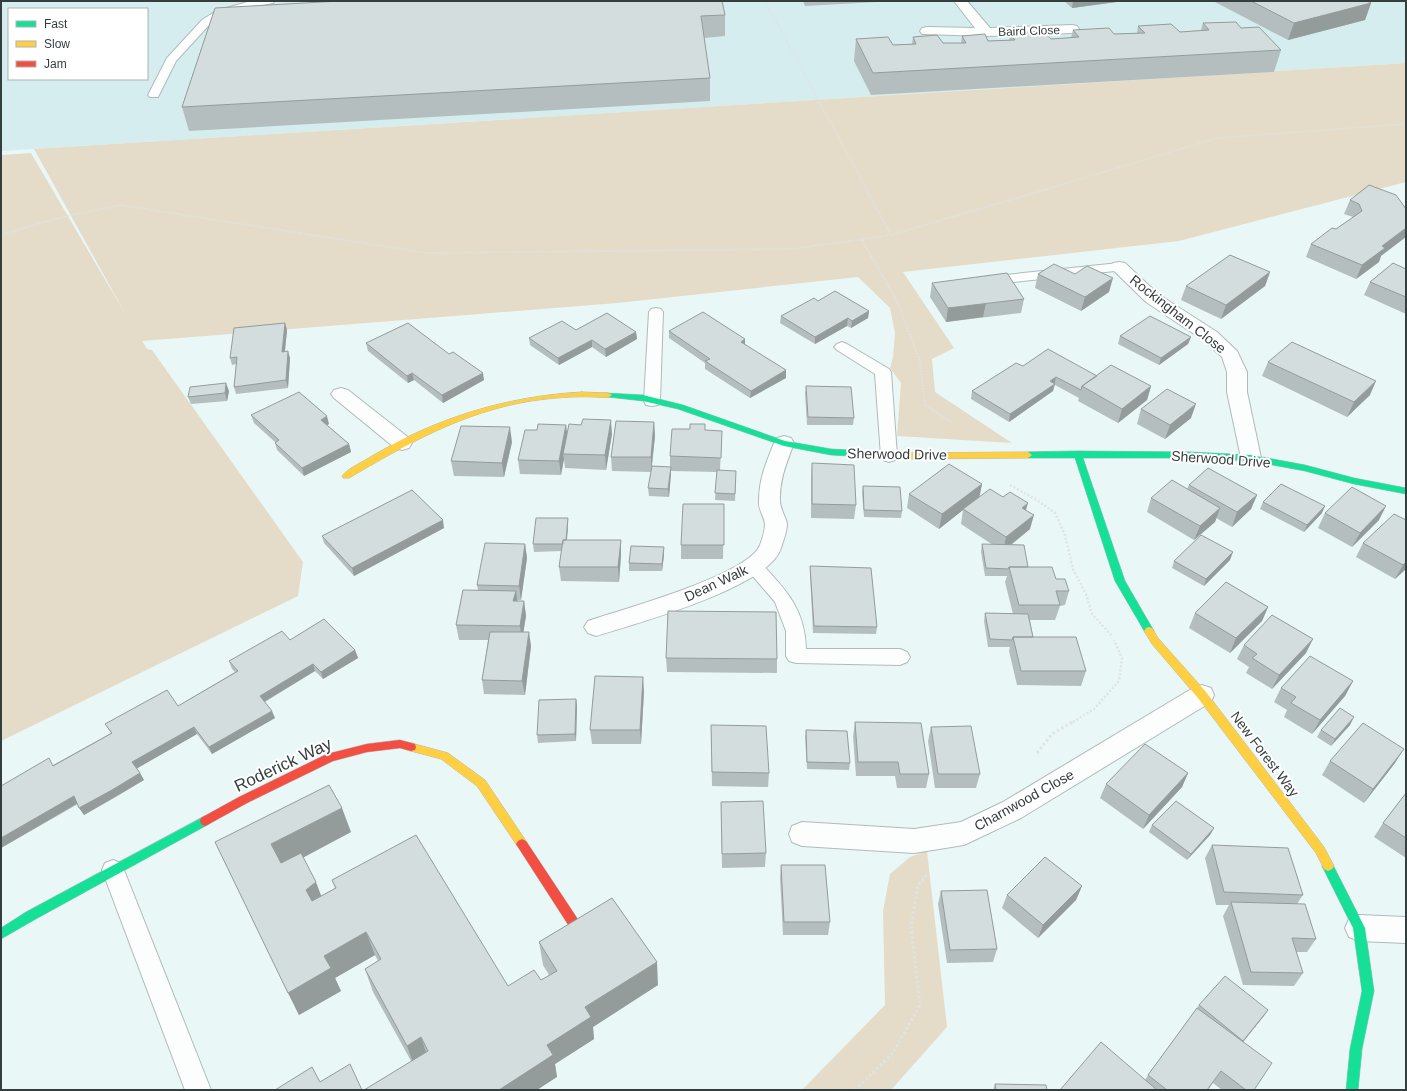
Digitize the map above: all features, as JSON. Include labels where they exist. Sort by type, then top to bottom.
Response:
[{"type":"street","name":"Baird Close","points":[[960,1],[986,32]]},
{"type":"street","name":"Baird Close","points":[[926,31],[986,32],[1072,29]]},
{"type":"street","name":"Rockingham Close","points":[[1118,267],[1152,298],[1210,336],[1230,355],[1237,372],[1237,392],[1251,458]]},
{"type":"street","name":"Sherwood Drive","points":[[346,476],[402,443],[433,428],[475,412],[518,401],[584,393],[643,398],[680,407],[718,419],[784,443],[831,452],[889,456],[1078,454],[1191,455],[1251,458],[1305,468],[1354,481],[1406,491]]},
{"type":"street","points":[[341,394],[402,443]]},
{"type":"street","name":"Dean Walk","points":[[596,627],[698,594],[741,574],[753,566],[770,550],[776,525],[768,503],[771,477],[784,443]]},
{"type":"street","name":"New Forest Way","points":[[1078,454],[1120,581],[1155,641],[1202,695],[1320,850],[1359,928],[1368,991],[1356,1049],[1352,1090]]},
{"type":"street","name":"Charnwood Close","points":[[802,834],[914,841],[964,833],[1012,810],[1202,695]]},
{"type":"street","name":"Roderick Way","points":[[1,934],[30,916],[113,870],[243,800],[330,757],[367,748],[400,744],[444,756],[481,783],[573,922]]},
{"type":"street","points":[[1359,928],[1406,930]]},
{"type":"lane","points":[[154,95],[172,60],[206,22],[220,13],[246,5],[269,1]]},
{"type":"lane","points":[[973,282],[1118,267]]},
{"type":"lane","points":[[652,401],[656,312]]},
{"type":"lane","points":[[842,347],[883,372],[889,456]]},
{"type":"lane","points":[[753,566],[783,599],[796,631],[796,656],[900,657]]},
{"type":"lane","points":[[113,870],[198,1090]]},
{"type":"path","points":[[765,1],[891,234]]},
{"type":"path","points":[[1,235],[58,218],[120,205],[427,253],[793,249],[862,240],[891,234],[1217,138],[1406,124]]},
{"type":"path","points":[[862,240],[897,300],[920,361],[925,405],[976,439],[992,470],[1011,486],[1038,500],[1055,513],[1065,534],[1073,569],[1086,594],[1092,614],[1113,637],[1122,658],[1119,681],[1094,708],[1052,734],[1036,755],[1037,794]]},
{"type":"path","points":[[855,1090],[893,1053],[920,1005],[911,927],[918,886],[964,833]]},
{"type":"shaded area","points":[[1,1],[1406,1],[1406,63],[1,151]]},
{"type":"shaded area","points":[[1406,63],[1406,182],[1179,241],[903,272],[954,348],[932,359],[935,392],[1012,443],[897,436],[901,383],[890,368],[893,357],[895,333],[890,308],[858,277],[617,303],[142,341],[147,349],[152,350],[303,562],[298,596],[1,741],[1,155],[31,153],[127,317],[34,149]]},
{"type":"shaded area","points":[[927,851],[947,1027],[891,1090],[802,1090],[885,1005],[883,911],[890,874],[910,857]]},
{"type":"building","points":[[340,1],[722,1],[725,15],[701,16],[710,78],[182,107],[215,8]]},
{"type":"building","points":[[1251,1],[1367,1],[1371,3],[1294,23]]},
{"type":"building","points":[[1236,22],[1241,28],[1259,27],[1281,50],[873,73],[856,39],[888,37],[893,45],[916,44],[913,37],[937,35],[943,43],[966,43],[962,36],[985,34],[988,41],[1015,40],[1010,33],[1044,31],[1051,39],[1079,37],[1073,30],[1109,28],[1114,34],[1145,33],[1138,26],[1171,24],[1180,32],[1209,30],[1203,23]]},
{"type":"building","points":[[1369,185],[1396,195],[1406,209],[1406,228],[1382,246],[1385,248],[1362,265],[1311,244],[1332,228],[1336,229],[1362,211],[1359,204],[1350,200]]},
{"type":"building","points":[[1230,255],[1270,272],[1226,305],[1186,286]]},
{"type":"building","points":[[1393,263],[1406,269],[1406,297],[1370,282]]},
{"type":"building","points":[[1054,264],[1075,274],[1087,266],[1113,278],[1085,297],[1038,274]]},
{"type":"building","points":[[1007,273],[1024,299],[948,308],[932,283]]},
{"type":"building","points":[[835,291],[869,311],[852,321],[848,318],[815,337],[781,316],[814,298],[818,301]]},
{"type":"building","points":[[703,312],[745,339],[741,342],[786,370],[751,391],[705,361],[710,359],[669,331]]},
{"type":"building","points":[[607,313],[636,332],[605,349],[592,340],[558,358],[529,338],[562,321],[576,330]]},
{"type":"building","points":[[1150,316],[1191,337],[1161,358],[1120,336]]},
{"type":"building","points":[[285,323],[282,352],[288,351],[286,380],[234,387],[237,357],[230,358],[234,328]]},
{"type":"building","points":[[408,323],[449,354],[453,352],[483,373],[442,395],[412,373],[407,376],[366,343]]},
{"type":"building","points":[[1292,342],[1376,381],[1354,402],[1268,362]]},
{"type":"building","points":[[1048,349],[1097,376],[1082,386],[1081,390],[1056,377],[1050,381],[1055,384],[1010,414],[972,391],[1016,363],[1023,366]]},
{"type":"building","points":[[1111,365],[1151,386],[1122,409],[1082,386]]},
{"type":"building","points":[[226,383],[225,393],[188,397],[190,387]]},
{"type":"building","points":[[806,386],[851,387],[854,418],[808,417]]},
{"type":"building","points":[[1167,389],[1196,404],[1170,425],[1141,409]]},
{"type":"building","points":[[299,392],[327,416],[321,420],[349,444],[302,468],[275,443],[279,440],[251,415]]},
{"type":"building","points":[[583,419],[611,420],[605,455],[563,454],[569,424],[581,425]]},
{"type":"building","points":[[616,421],[654,422],[651,457],[611,457]]},
{"type":"building","points":[[538,424],[566,425],[559,461],[518,460],[525,430],[537,430]]},
{"type":"building","points":[[690,424],[705,424],[705,430],[722,431],[721,458],[670,456],[672,429],[690,429]]},
{"type":"building","points":[[461,426],[510,427],[502,463],[451,461]]},
{"type":"building","points":[[812,463],[854,465],[856,505],[812,504]]},
{"type":"building","points":[[949,464],[982,484],[942,514],[909,494]]},
{"type":"building","points":[[652,466],[671,467],[668,489],[648,488]]},
{"type":"building","points":[[1208,468],[1257,495],[1237,512],[1189,485]]},
{"type":"building","points":[[717,470],[736,471],[735,494],[715,493]]},
{"type":"building","points":[[1172,480],[1220,508],[1200,526],[1151,498]]},
{"type":"building","points":[[1281,484],[1325,506],[1307,525],[1263,502]]},
{"type":"building","points":[[863,486],[900,487],[902,511],[864,510]]},
{"type":"building","points":[[1352,487],[1386,506],[1360,533],[1325,513]]},
{"type":"building","points":[[990,489],[1003,497],[1010,492],[1028,503],[1022,508],[1034,515],[1006,537],[963,509]]},
{"type":"building","points":[[412,490],[443,520],[352,568],[322,536]]},
{"type":"building","points":[[683,504],[724,504],[724,545],[681,545]]},
{"type":"building","points":[[1394,514],[1406,520],[1406,562],[1403,565],[1363,543]]},
{"type":"building","points":[[536,518],[568,518],[566,540],[563,540],[563,544],[533,544]]},
{"type":"building","points":[[1201,535],[1233,552],[1206,579],[1174,561]]},
{"type":"building","points":[[563,540],[621,540],[618,567],[559,567]]},
{"type":"building","points":[[485,543],[525,544],[519,586],[477,585]]},
{"type":"building","points":[[982,544],[1024,545],[1028,567],[1009,567],[1008,569],[986,568]]},
{"type":"building","points":[[631,546],[664,547],[662,564],[629,563]]},
{"type":"building","points":[[810,566],[871,568],[877,627],[814,626]]},
{"type":"building","points":[[1009,567],[1052,567],[1056,579],[1065,579],[1069,591],[1056,591],[1060,605],[1019,605]]},
{"type":"building","points":[[1226,582],[1268,607],[1236,638],[1195,613]]},
{"type":"building","points":[[463,590],[516,591],[513,601],[524,601],[520,626],[456,625]]},
{"type":"building","points":[[668,611],[776,612],[777,659],[666,658]]},
{"type":"building","points":[[985,613],[1028,614],[1033,637],[1013,637],[1012,640],[990,639]]},
{"type":"building","points":[[1272,615],[1313,639],[1279,675],[1252,658],[1257,654],[1244,645]]},
{"type":"building","points":[[324,619],[355,650],[321,672],[313,664],[260,696],[272,711],[209,747],[194,727],[132,762],[140,773],[112,790],[79,808],[74,796],[1,838],[1,786],[49,758],[53,766],[112,733],[105,724],[167,690],[178,706],[238,671],[229,661],[282,631],[290,640]]},
{"type":"building","points":[[490,632],[529,632],[522,681],[482,680]]},
{"type":"building","points":[[1013,637],[1076,637],[1086,671],[1021,671]]},
{"type":"building","points":[[1310,656],[1353,681],[1320,720],[1291,703],[1296,697],[1281,688]]},
{"type":"building","points":[[595,676],[643,677],[640,730],[590,730]]},
{"type":"building","points":[[576,699],[575,734],[537,735],[539,700]]},
{"type":"building","points":[[1340,708],[1354,717],[1335,739],[1321,730]]},
{"type":"building","points":[[855,722],[921,723],[929,774],[900,774],[898,762],[858,762]]},
{"type":"building","points":[[1363,723],[1404,749],[1373,789],[1330,761]]},
{"type":"building","points":[[711,725],[766,726],[769,773],[712,772]]},
{"type":"building","points":[[971,726],[980,774],[938,774],[931,727]]},
{"type":"building","points":[[806,730],[847,731],[850,763],[807,762]]},
{"type":"building","points":[[1145,744],[1188,773],[1149,815],[1106,784]]},
{"type":"building","points":[[329,785],[342,808],[271,844],[281,863],[301,853],[316,882],[306,890],[312,901],[336,888],[332,880],[416,835],[508,986],[534,970],[541,980],[557,971],[539,942],[612,898],[657,962],[585,1007],[591,1017],[547,1045],[553,1055],[499,1090],[364,1090],[428,1051],[421,1037],[407,1046],[365,969],[381,959],[366,932],[324,956],[331,968],[288,993],[215,842]]},
{"type":"building","points":[[1406,793],[1406,838],[1383,823]]},
{"type":"building","points":[[763,801],[766,853],[722,854],[721,802]]},
{"type":"building","points":[[1176,801],[1214,828],[1191,854],[1152,825]]},
{"type":"building","points":[[1212,845],[1288,848],[1303,895],[1224,892]]},
{"type":"building","points":[[1045,857],[1082,886],[1043,925],[1007,895]]},
{"type":"building","points":[[781,865],[825,865],[830,922],[784,922]]},
{"type":"building","points":[[987,890],[997,949],[950,950],[941,891]]},
{"type":"building","points":[[1231,902],[1305,904],[1316,939],[1292,938],[1303,973],[1251,972]]},
{"type":"building","points":[[1225,976],[1268,1010],[1243,1041],[1199,1005]]},
{"type":"building","points":[[1197,1008],[1272,1063],[1254,1090],[1246,1090],[1221,1071],[1207,1090],[1167,1090],[1148,1075]]},
{"type":"building","points":[[1101,1042],[1157,1090],[1060,1090]]},
{"type":"building","points":[[350,1064],[362,1090],[275,1090],[312,1067],[320,1082]]},
{"type":"building","points":[[995,1084],[1046,1085],[1047,1090],[996,1090]]},
{"type":"traffic: fast","points":[[608,395],[643,398],[680,407],[784,443],[831,452],[868,454]]},
{"type":"traffic: fast","points":[[1078,454],[1120,581],[1149,631]]},
{"type":"traffic: fast","points":[[1028,455],[1191,455],[1251,458],[1305,468],[1354,481],[1406,491]]},
{"type":"traffic: fast","points":[[1,934],[30,916],[205,821]]},
{"type":"traffic: fast","points":[[1328,866],[1359,928],[1368,991],[1356,1049],[1352,1090]]},
{"type":"traffic: slow","points":[[346,476],[404,442],[477,412],[529,399],[555,395],[608,395]]},
{"type":"traffic: slow","points":[[868,454],[895,456],[1028,455]]},
{"type":"traffic: slow","points":[[1149,631],[1155,641],[1202,695],[1320,850],[1328,866]]},
{"type":"traffic: slow","points":[[411,747],[444,756],[481,783],[522,844]]},
{"type":"traffic: jam","points":[[205,821],[243,800],[331,757],[367,748],[400,744],[411,747]]},
{"type":"traffic: jam","points":[[522,844],[573,922]]}]
